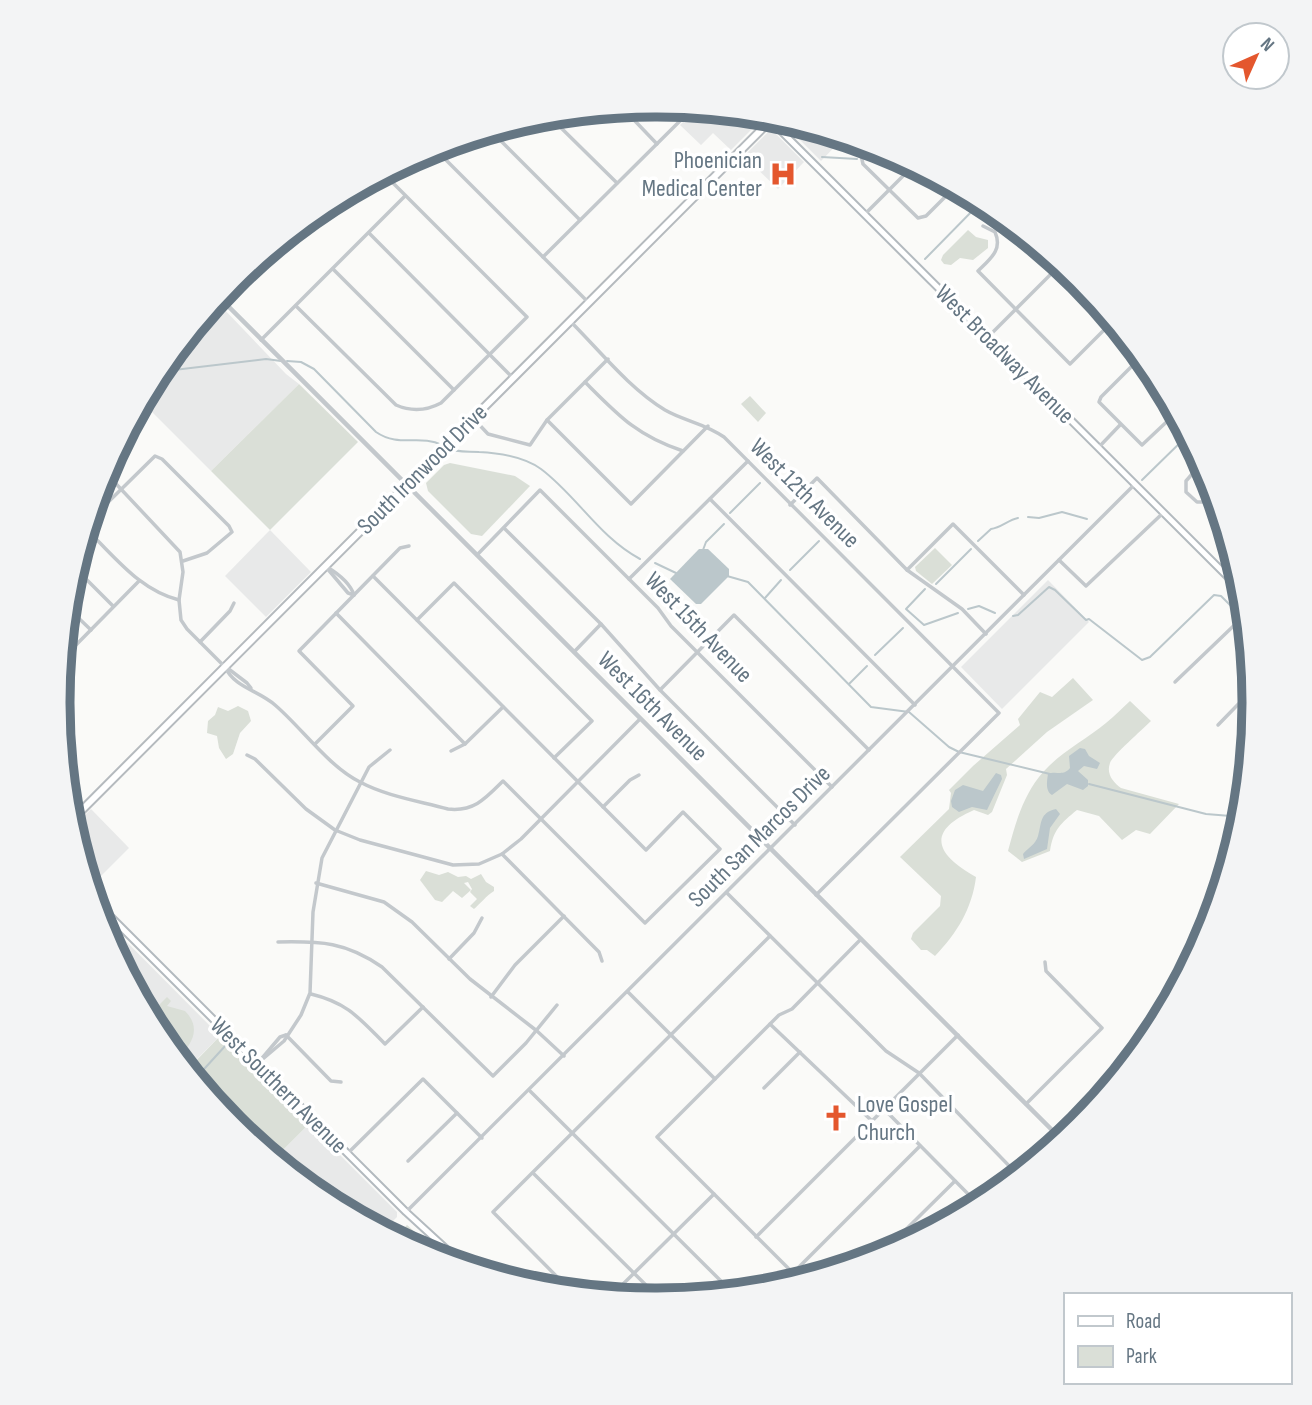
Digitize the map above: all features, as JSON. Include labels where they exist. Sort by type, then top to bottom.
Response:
[{"type":"main road","name":"South Ironwood Drive","points":[[80,812],[589,303],[761,127]]},
{"type":"main road","name":"West Broadway Avenue","points":[[784,131],[1228,578]]},
{"type":"main road","name":"West Southern Avenue","points":[[111,917],[406,1212],[447,1249]]},
{"type":"street","points":[[543,257],[684,117]]},
{"type":"street","points":[[635,121],[657,144]]},
{"type":"street","points":[[558,125],[617,183]]},
{"type":"street","points":[[498,138],[580,220]]},
{"type":"street","points":[[863,155],[860,158],[863,164],[915,216],[926,216],[948,194]]},
{"type":"street","points":[[442,157],[589,303]]},
{"type":"street","points":[[865,214],[906,173]]},
{"type":"street","points":[[296,306],[396,405],[415,410],[430,409],[441,403],[527,317],[390,181]]},
{"type":"street","points":[[261,340],[405,196]]},
{"type":"street","points":[[983,226],[995,232],[998,245],[996,253],[978,271],[1070,363],[1106,328]]},
{"type":"street","points":[[369,233],[514,378]]},
{"type":"street","points":[[333,269],[454,390]]},
{"type":"street","points":[[988,338],[1053,272]]},
{"type":"street","name":"West 16th Avenue","points":[[226,304],[1054,1132]]},
{"type":"street","name":"West 12th Avenue","points":[[570,321],[647,397],[668,412],[708,426],[724,437],[999,713],[816,895]]},
{"type":"street","points":[[473,418],[488,434],[530,445],[547,420],[608,359]]},
{"type":"street","points":[[1133,364],[1099,402],[1142,445],[1169,420]]},
{"type":"street","points":[[585,382],[626,422],[645,436],[683,451]]},
{"type":"street","points":[[547,420],[631,504],[708,426]]},
{"type":"street","points":[[1098,448],[1120,425]]},
{"type":"street","points":[[104,506],[155,456],[162,459],[232,532],[206,553],[183,561]]},
{"type":"street","points":[[629,579],[748,461]]},
{"type":"street","points":[[1194,472],[1186,481],[1186,492],[1197,502],[1206,502]]},
{"type":"street","points":[[790,505],[817,478],[907,570],[962,609],[986,634]]},
{"type":"street","points":[[113,482],[175,544],[183,561],[179,600],[181,621],[225,667],[274,703],[344,772],[360,782],[462,811],[480,804],[503,782],[645,923],[720,849],[683,812],[646,850],[373,576]]},
{"type":"street","name":"South San Marcos Drive","points":[[406,1212],[1135,484]]},
{"type":"street","name":"West 15th Avenue","points":[[504,528],[540,490],[832,787]]},
{"type":"street","points":[[710,499],[915,705]]},
{"type":"street","points":[[1059,560],[1086,586],[1163,513]]},
{"type":"street","points":[[907,570],[953,524],[1024,595]]},
{"type":"street","points":[[477,555],[504,528],[795,825]]},
{"type":"street","points":[[94,537],[139,580],[163,596],[179,600]]},
{"type":"street","points":[[315,744],[353,705],[299,651],[400,548],[409,546]]},
{"type":"street","points":[[326,566],[344,580],[354,595]]},
{"type":"street","points":[[84,577],[114,607]]},
{"type":"street","points":[[73,644],[91,630],[139,580]]},
{"type":"street","points":[[417,620],[454,583],[592,721],[554,758]]},
{"type":"street","points":[[200,642],[230,611],[234,603]]},
{"type":"street","points":[[335,613],[466,744]]},
{"type":"street","points":[[660,690],[734,615],[869,750]]},
{"type":"street","points":[[77,616],[91,630]]},
{"type":"street","points":[[1175,682],[1236,622]]},
{"type":"street","points":[[574,652],[601,624]]},
{"type":"street","points":[[1218,725],[1242,700]]},
{"type":"street","points":[[451,751],[466,744],[503,707]]},
{"type":"street","points":[[247,755],[255,759],[306,810],[335,830],[360,840],[453,865],[480,864],[502,854],[521,839],[640,719]]},
{"type":"street","points":[[257,1063],[280,1037],[286,1035],[301,1015],[310,993],[311,941],[321,858],[369,767],[390,750]]},
{"type":"street","points":[[603,807],[630,780],[639,775]]},
{"type":"street","points":[[502,854],[599,952],[602,961]]},
{"type":"street","points":[[316,883],[384,902],[412,922],[492,997],[537,1031],[564,1056]]},
{"type":"street","points":[[727,892],[886,1051],[919,1073],[1011,1168]]},
{"type":"street","points":[[492,997],[515,965],[564,916]]},
{"type":"street","points":[[449,959],[474,933],[482,918]]},
{"type":"street","points":[[560,1280],[493,1212],[770,936]]},
{"type":"street","points":[[792,1272],[657,1137],[779,1015],[792,1009],[861,939]]},
{"type":"street","points":[[278,942],[311,941],[337,944],[362,953],[382,967],[493,1076],[537,1031],[557,1005]]},
{"type":"street","points":[[1026,1104],[1102,1028],[1046,971],[1045,962]]},
{"type":"street","points":[[628,992],[715,1079]]},
{"type":"street","points":[[310,993],[334,1000],[357,1017],[385,1045],[423,1007]]},
{"type":"street","points":[[770,1024],[872,1121]]},
{"type":"street","points":[[286,1035],[331,1081],[341,1082]]},
{"type":"street","points":[[756,1237],[958,1035]]},
{"type":"street","points":[[764,1088],[800,1052]]},
{"type":"street","points":[[348,1154],[423,1079],[482,1138]]},
{"type":"street","points":[[530,1091],[724,1284]]},
{"type":"street","points":[[884,1110],[971,1197]]},
{"type":"street","points":[[408,1161],[457,1113]]},
{"type":"street","points":[[794,1272],[920,1146]]},
{"type":"street","points":[[533,1173],[649,1288]]},
{"type":"street","points":[[901,1234],[955,1181]]},
{"type":"street","points":[[620,1287],[714,1194]]},
{"type":"shaded area","points":[[688,118],[755,126],[731,150],[713,133],[701,145],[680,125]]},
{"type":"shaded area","points":[[769,131],[774,132],[804,162],[778,189],[744,156]]},
{"type":"shaded area","points":[[793,133],[836,145],[821,161]]},
{"type":"shaded area","points":[[223,308],[286,374],[299,384],[211,471],[149,409],[191,346]]},
{"type":"shaded area","points":[[270,530],[311,572],[266,617],[225,576]]},
{"type":"shaded area","points":[[699,549],[708,549],[729,569],[729,576],[701,604],[696,604],[670,579]]},
{"type":"shaded area","points":[[1048,580],[1089,622],[1002,709],[961,667]]},
{"type":"shaded area","points":[[1080,748],[1085,749],[1089,756],[1100,763],[1097,769],[1084,766],[1078,771],[1088,780],[1088,786],[1083,790],[1067,784],[1052,795],[1047,788],[1048,774],[1067,771],[1070,768],[1069,756]]},
{"type":"shaded area","points":[[996,773],[1001,775],[1002,779],[987,810],[972,807],[959,812],[952,807],[955,790],[963,785],[983,791]]},
{"type":"shaded area","points":[[91,809],[129,848],[98,879],[90,854],[81,819]]},
{"type":"shaded area","points":[[1056,809],[1060,814],[1050,828],[1047,849],[1024,859],[1023,854],[1037,839],[1044,816]]},
{"type":"shaded area","points":[[117,933],[220,1036],[194,1062],[149,996]]},
{"type":"shaded area","points":[[309,1124],[397,1212],[397,1217],[390,1224],[363,1210],[330,1190],[281,1152]]},
{"type":"green space","points":[[968,230],[976,237],[988,240],[988,248],[973,260],[960,258],[951,265],[944,264],[941,260],[943,255]]},
{"type":"green space","points":[[299,384],[358,442],[270,530],[211,471]]},
{"type":"green space","points":[[750,396],[766,413],[758,422],[741,404]]},
{"type":"green space","points":[[450,463],[515,476],[530,486],[482,536],[471,534],[428,491],[426,483],[444,465]]},
{"type":"green space","points":[[935,548],[952,565],[932,584],[916,571],[915,567]]},
{"type":"green space","points":[[1073,678],[1093,700],[1047,732],[1006,769],[1007,775],[992,812],[988,815],[974,810],[958,818],[942,835],[945,852],[976,877],[974,889],[962,920],[943,947],[935,956],[927,950],[921,950],[911,939],[913,933],[940,906],[941,896],[900,857],[949,809],[949,790],[1020,725],[1018,719],[1040,692],[1052,697]]},
{"type":"green space","points":[[1130,701],[1151,721],[1112,759],[1109,767],[1111,777],[1121,788],[1179,804],[1150,834],[1136,830],[1122,840],[1099,816],[1077,810],[1059,828],[1050,851],[1022,862],[1008,851],[1020,812],[1033,785],[1054,761],[1106,723]]},
{"type":"green space","points":[[238,706],[248,711],[251,721],[240,733],[233,754],[226,759],[219,748],[217,736],[207,733],[208,721],[215,715],[218,707],[228,711]]},
{"type":"green space","points":[[426,871],[439,875],[448,872],[471,879],[481,874],[486,882],[494,887],[494,891],[474,909],[470,906],[477,899],[470,892],[472,889],[468,882],[464,883],[471,890],[462,898],[453,891],[442,902],[435,900],[420,880]]},
{"type":"green space","points":[[167,997],[171,1001],[167,1006],[185,1011],[190,1017],[194,1030],[185,1050],[169,1028],[156,1008]]},
{"type":"green space","points":[[220,1036],[309,1124],[281,1152],[242,1117],[194,1063]]},
{"type":"green space","points":[[407,1225],[424,1240],[402,1230]]},
{"type":"waterway","points":[[822,157],[857,159]]},
{"type":"waterway","points":[[925,259],[973,210]]},
{"type":"waterway","points":[[174,370],[266,359],[281,361]]},
{"type":"waterway","points":[[287,361],[301,362],[314,369],[376,432],[385,437],[442,445]]},
{"type":"waterway","points":[[1142,480],[1181,442]]},
{"type":"waterway","points":[[447,448],[503,455],[541,469],[612,539],[640,559]]},
{"type":"waterway","points":[[772,474],[776,464]]},
{"type":"waterway","points":[[730,513],[760,483]]},
{"type":"waterway","points":[[1028,517],[1039,518],[1062,512],[1087,519]]},
{"type":"waterway","points":[[978,541],[991,529],[1018,518]]},
{"type":"waterway","points":[[703,550],[706,542],[724,524]]},
{"type":"waterway","points":[[790,570],[819,541]]},
{"type":"waterway","points":[[936,584],[971,549]]},
{"type":"waterway","points":[[655,563],[676,573]]},
{"type":"waterway","points":[[727,576],[748,582],[871,707],[909,712],[949,747],[959,752],[1050,774]]},
{"type":"waterway","points":[[765,598],[781,580]]},
{"type":"waterway","points":[[1013,616],[1018,615],[1049,587],[1086,620],[1089,619],[1142,660],[1150,657],[1214,595],[1221,596],[1234,609]]},
{"type":"waterway","points":[[925,589],[906,609],[924,625],[958,613]]},
{"type":"waterway","points":[[968,609],[979,606],[995,613]]},
{"type":"waterway","points":[[875,655],[903,628]]},
{"type":"waterway","points":[[849,684],[867,666]]},
{"type":"waterway","points":[[1089,784],[1206,814],[1231,816]]},
{"type":"waterway","points":[[201,1072],[226,1045]]},
{"type":"place","name":"Phoenician Medical Center","points":[[783,174]]},
{"type":"place","name":"Love Gospel Church","points":[[836,1118]]}]
